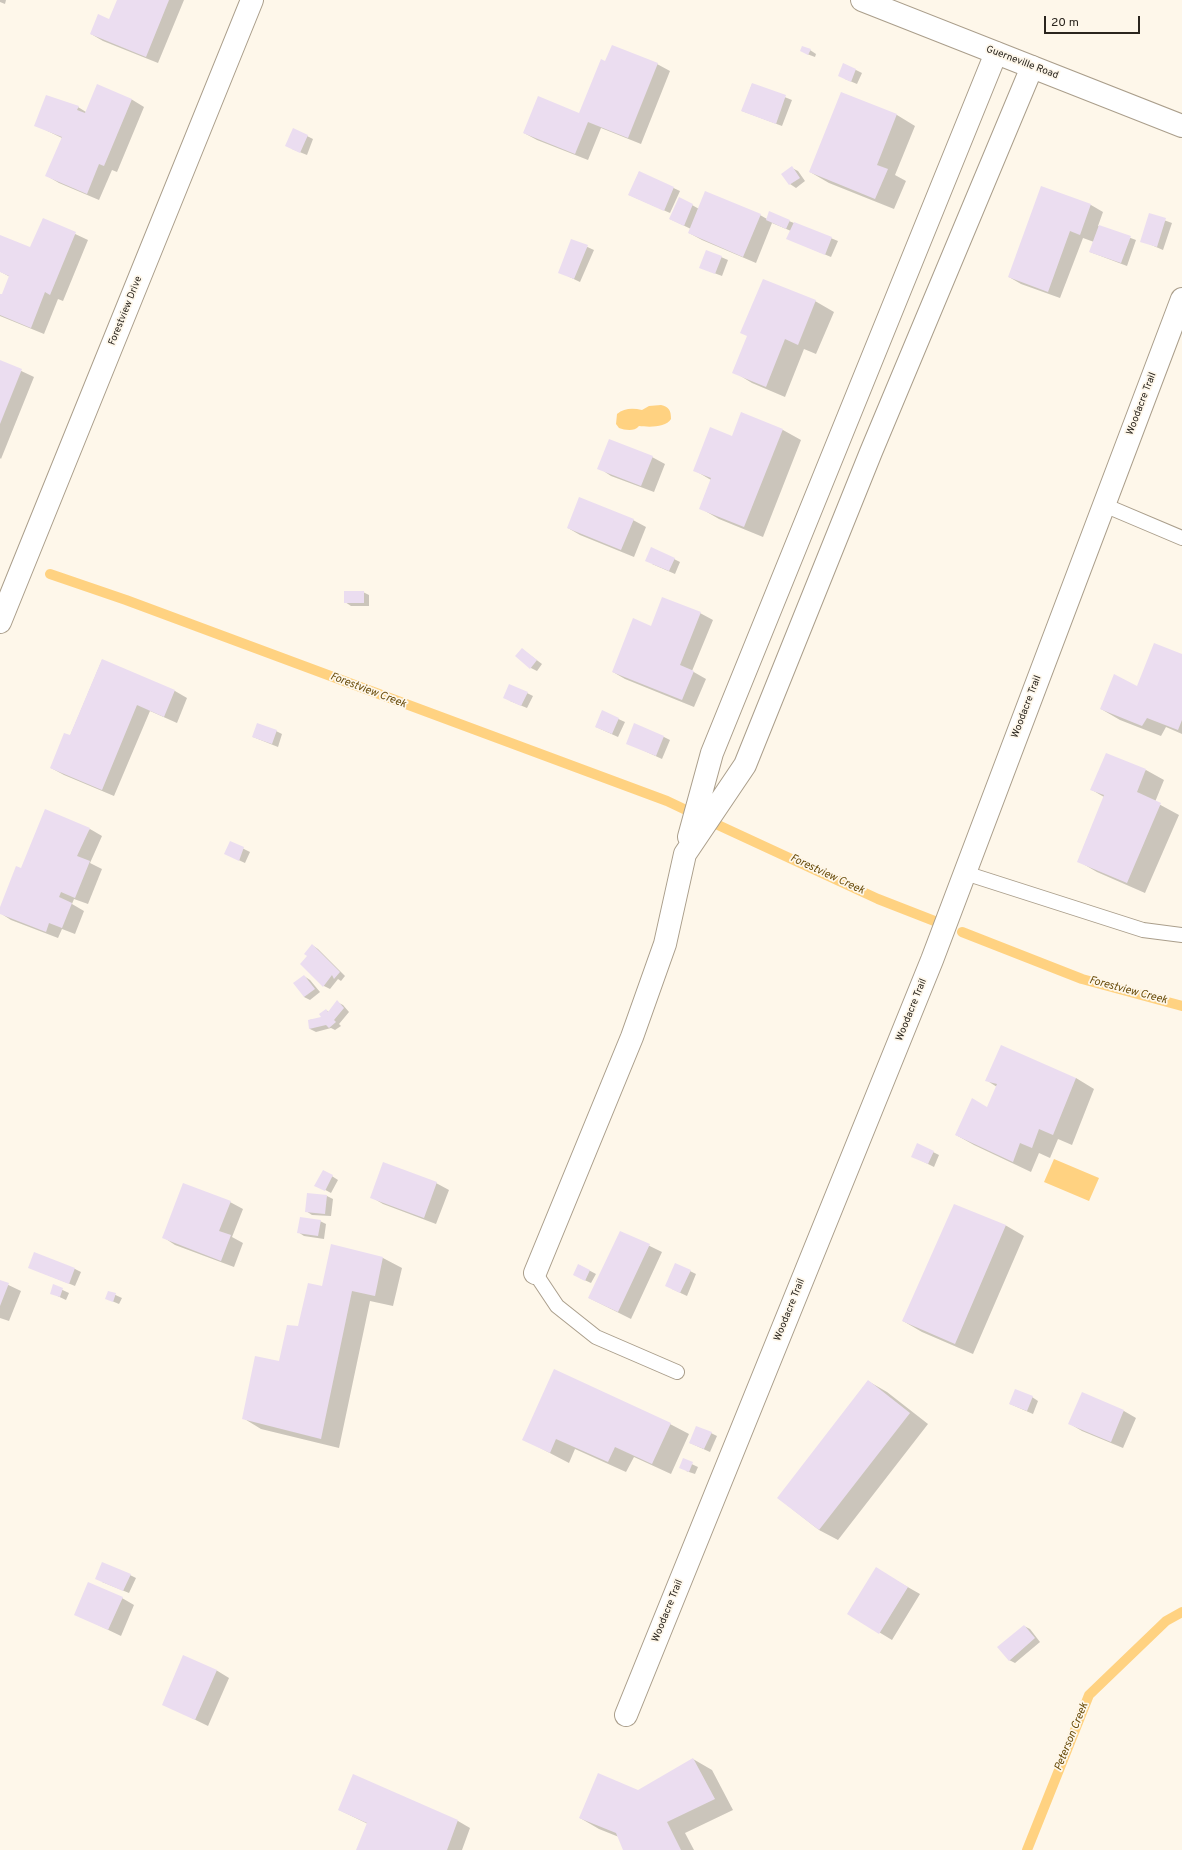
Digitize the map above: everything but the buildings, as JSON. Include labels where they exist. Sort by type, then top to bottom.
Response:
[{"type":"street","name":"Forestview Drive","points":[[0,622],[252,0]]},
{"type":"street","name":"Guerneville Road","points":[[862,0],[1182,126]]},
{"type":"street","points":[[535,1273],[632,1037],[665,944],[685,854],[712,753],[996,53]]},
{"type":"street","points":[[685,854],[745,765],[871,452],[1032,67]]},
{"type":"street","name":"Woodacre Trail","points":[[626,1715],[932,960],[1182,299]]},
{"type":"lane","points":[[1104,505],[1182,538]]},
{"type":"lane","points":[[965,873],[1143,930],[1182,935]]},
{"type":"lane","points":[[535,1273],[557,1306],[596,1337],[677,1372]]},
{"type":"shaded area","points":[[661,405],[668,408],[671,413],[671,419],[665,424],[647,427],[639,426],[635,429],[629,430],[619,428],[616,424],[617,414],[623,411],[632,409],[642,410],[649,406]]},
{"type":"shaded area","points":[[1054,1159],[1099,1178],[1089,1201],[1044,1182]]},
{"type":"waterway","name":"Forestview Creek","points":[[50,574],[126,600],[667,801],[686,810]]},
{"type":"waterway","name":"Forestview Creek","points":[[718,825],[878,899],[937,922]]},
{"type":"waterway","name":"Forestview Creek","points":[[962,932],[1082,979],[1182,1006]]},
{"type":"waterway","name":"Peterson Creek","points":[[1027,1850],[1089,1695],[1166,1621],[1182,1612]]}]
